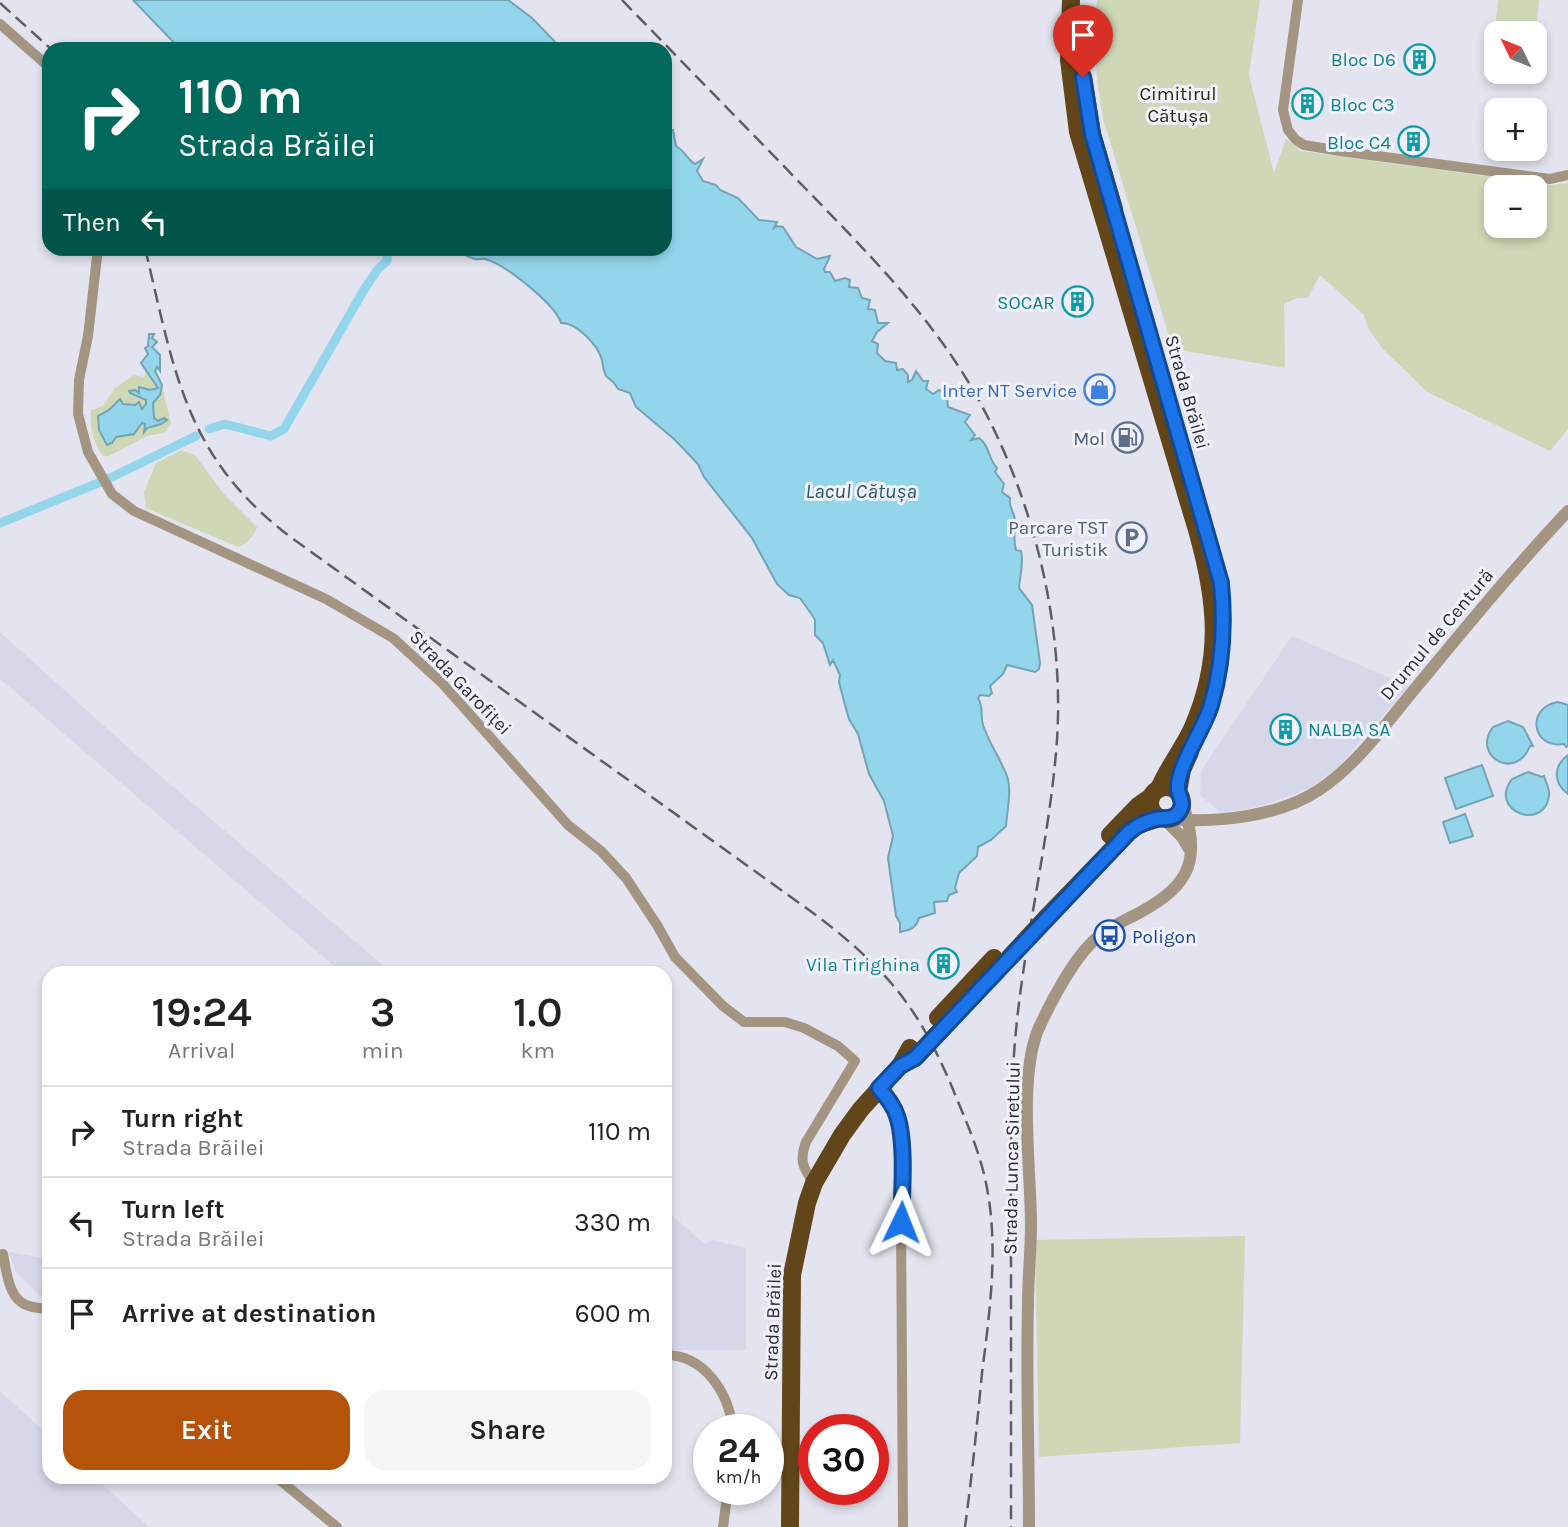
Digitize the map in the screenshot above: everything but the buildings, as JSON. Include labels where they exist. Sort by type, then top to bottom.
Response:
[{"type":"highway","name":"Strada Brăilei","points":[[790,1527],[792,1275],[814,1183],[842,1135],[879,1088],[994,966],[1138,806],[1155,793],[1192,728],[1202,703],[1214,643],[1211,585],[1197,530],[1078,132],[1069,60],[1071,0]]},
{"type":"highway","name":"Strada Brăilei","points":[[1084,0],[1081,60],[1084,95],[1092,134],[1221,583],[1224,630],[1219,674],[1201,732],[1182,770],[1180,796]]},
{"type":"highway","points":[[1167,787],[1180,796],[1178,814],[1164,819],[1152,812],[1155,793],[1167,787]]},
{"type":"highway","name":"Strada Brăilei","points":[[1044,911],[1138,825],[1164,819]]},
{"type":"street","points":[[1298,0],[1283,110],[1288,130],[1296,140],[1304,145],[1340,151],[1550,179],[1568,175]]},
{"type":"street","points":[[0,24],[42,61]]},
{"type":"street","name":"Strada Garofiței","points":[[97,256],[78,414],[82,439],[106,486],[134,512],[326,599],[393,638],[442,683],[568,825],[601,850],[626,878],[675,957],[723,1006],[744,1022],[785,1022],[804,1028],[838,1046],[855,1061],[801,1154],[801,1165],[814,1183]]},
{"type":"street","name":"Drumul de Centură","points":[[1164,819],[1214,820],[1270,810],[1319,790],[1342,772],[1388,722],[1568,511]]},
{"type":"street","points":[[1180,796],[1214,820]]},
{"type":"street","points":[[1180,796],[1189,821],[1192,856]]},
{"type":"street","points":[[1164,819],[1186,841],[1192,856]]},
{"type":"street","name":"Strada Lunca Siretului","points":[[1029,1527],[1028,1304],[1031,1227],[1028,1093],[1032,1050],[1047,1012],[1086,949],[1108,930],[1167,895],[1186,874],[1198,835],[1214,820]]},
{"type":"street","points":[[879,1088],[898,1118],[903,1172],[903,1527]]},
{"type":"street","points":[[3,1254],[9,1281],[17,1298],[27,1305],[42,1308]]},
{"type":"street","points":[[672,1355],[682,1356],[698,1363],[731,1414]]},
{"type":"street","points":[[285,1484],[337,1527]]},
{"type":"street","points":[[723,1527],[726,1505]]},
{"type":"shaded area","points":[[0,632],[142,760],[384,966],[334,966],[0,679]]},
{"type":"shaded area","points":[[1292,636],[1409,686],[1337,768],[1308,789],[1262,806],[1221,813],[1200,795],[1201,771]]},
{"type":"shaded area","points":[[672,1215],[704,1244],[713,1240],[746,1248],[746,1350],[672,1350]]},
{"type":"shaded area","points":[[9,1252],[42,1258],[42,1298],[16,1272]]},
{"type":"shaded area","points":[[0,1391],[42,1430],[42,1484],[102,1484],[149,1527],[0,1527]]},
{"type":"green space","name":"Cimitirul Cătușa","points":[[1097,0],[1260,0],[1249,75],[1274,173],[1286,139],[1301,151],[1484,176],[1484,238],[1547,238],[1547,184],[1568,183],[1568,429],[1550,451],[1427,392],[1382,348],[1368,328],[1364,315],[1320,275],[1308,298],[1297,298],[1284,304],[1285,368],[1173,349],[1104,122],[1095,31]]},
{"type":"green space","points":[[1498,0],[1539,0],[1537,21],[1496,21]]},
{"type":"green space","points":[[144,368],[158,388],[143,388],[140,394],[130,393],[146,400],[141,409],[139,402],[128,404],[118,400],[109,410],[99,415],[99,430],[104,442],[134,434],[142,423],[145,423],[144,431],[166,421],[164,418],[155,420],[153,403],[160,395],[162,385],[171,424],[164,433],[147,436],[109,456],[103,456],[92,434],[91,410],[103,406],[115,388],[134,375],[144,377]]},
{"type":"green space","points":[[181,450],[195,455],[223,493],[257,527],[244,544],[238,547],[146,508],[144,492],[156,463]]},
{"type":"green space","points":[[1245,1236],[1240,1443],[1039,1457],[1035,1240]]},
{"type":"water","points":[[133,0],[508,0],[532,18],[555,42],[173,42]]},
{"type":"water","name":"Lacul Cătușa","points":[[672,130],[676,146],[690,160],[695,164],[703,159],[697,171],[703,181],[738,198],[759,220],[777,222],[774,228],[783,227],[796,247],[817,259],[830,256],[825,272],[830,272],[835,281],[845,278],[850,280],[849,287],[858,288],[862,298],[870,300],[868,309],[875,310],[878,323],[888,323],[877,332],[872,341],[878,344],[877,353],[885,361],[896,363],[897,370],[903,369],[908,375],[908,382],[916,371],[923,381],[928,381],[926,389],[933,394],[939,390],[947,394],[948,407],[970,415],[965,422],[975,435],[971,440],[979,438],[985,445],[997,468],[995,472],[1004,484],[1002,492],[1010,498],[1015,518],[1015,546],[1022,556],[1019,588],[1032,605],[1040,663],[1035,672],[1007,665],[1003,674],[990,686],[992,693],[989,696],[980,695],[978,698],[983,725],[1008,782],[1006,826],[991,840],[978,847],[977,856],[959,873],[955,888],[957,892],[949,895],[947,901],[934,902],[935,913],[919,918],[914,927],[906,931],[900,932],[900,923],[896,916],[888,858],[893,836],[884,801],[869,774],[858,734],[849,719],[839,682],[840,675],[833,660],[830,665],[823,643],[815,635],[815,620],[812,615],[800,598],[789,595],[777,584],[752,538],[704,477],[698,464],[674,439],[636,407],[630,393],[618,389],[606,376],[600,354],[586,336],[573,326],[561,323],[540,296],[505,269],[494,262],[468,256],[672,256]]},
{"type":"water","points":[[149,334],[154,334],[152,338],[157,342],[152,347],[160,355],[160,371],[157,367],[155,371],[162,385],[160,395],[153,403],[154,418],[158,421],[164,418],[167,420],[147,428],[144,432],[145,424],[142,423],[134,434],[116,437],[107,445],[99,430],[98,416],[120,399],[123,404],[135,405],[139,402],[142,409],[146,400],[129,391],[135,390],[139,393],[139,387],[150,390],[158,388],[141,363],[148,354],[145,348],[148,346]]},
{"type":"water","points":[[1558,702],[1568,705],[1566,747],[1564,744],[1553,744],[1545,740],[1537,727],[1541,711]]},
{"type":"water","points":[[1508,721],[1523,727],[1533,746],[1530,746],[1523,757],[1506,763],[1491,755],[1488,738],[1493,727]]},
{"type":"water","points":[[1568,755],[1568,794],[1557,780],[1557,769]]},
{"type":"water","points":[[1482,765],[1493,796],[1456,809],[1445,778]]},
{"type":"water","points":[[1528,772],[1544,776],[1549,792],[1546,806],[1538,813],[1529,815],[1512,808],[1507,801],[1506,791],[1512,779]]},
{"type":"water","points":[[1465,814],[1473,836],[1450,843],[1443,822]]},
{"type":"waterway","points":[[209,429],[225,424],[271,436],[284,429],[365,288],[387,261],[387,256]]},
{"type":"waterway","points":[[0,523],[108,479],[196,436]]},
{"type":"railway","points":[[622,0],[663,42]]},
{"type":"railway","points":[[0,3],[43,42]]},
{"type":"railway","points":[[672,52],[850,235],[936,334],[972,388],[994,429],[1029,518],[1041,564],[1051,612],[1058,706],[1052,791],[1022,979],[1014,1054],[1011,1151],[1011,1527]]},
{"type":"railway","points":[[147,256],[166,335],[190,411],[207,446],[230,479],[259,510],[296,541],[820,918],[883,974],[927,1034],[976,1146],[986,1183],[992,1230],[990,1302],[965,1527]]},
{"type":"place","name":"Bloc D6","points":[[1419,59]]},
{"type":"place","name":"Bloc C3","points":[[1307,104]]},
{"type":"place","name":"Bloc C4","points":[[1414,142]]},
{"type":"place","name":"SOCAR","points":[[1078,302]]},
{"type":"place","name":"Inter NT Service","points":[[1100,390]]},
{"type":"place","name":"Mol","points":[[1128,438]]},
{"type":"place","name":"Parcare TST Turistik","points":[[1131,538]]},
{"type":"place","name":"NALBA SA","points":[[1285,729]]},
{"type":"place","name":"Poligon","points":[[1109,936]]},
{"type":"place","name":"Vila Tirighina","points":[[943,964]]},
{"type":"route","points":[[901,1222],[903,1172],[898,1118],[879,1088],[900,1066],[915,1058],[1129,832],[1138,825],[1160,818],[1174,818],[1178,814],[1182,805],[1178,792],[1179,780],[1211,706],[1219,674],[1224,630],[1221,583],[1092,134],[1083,77]]}]
